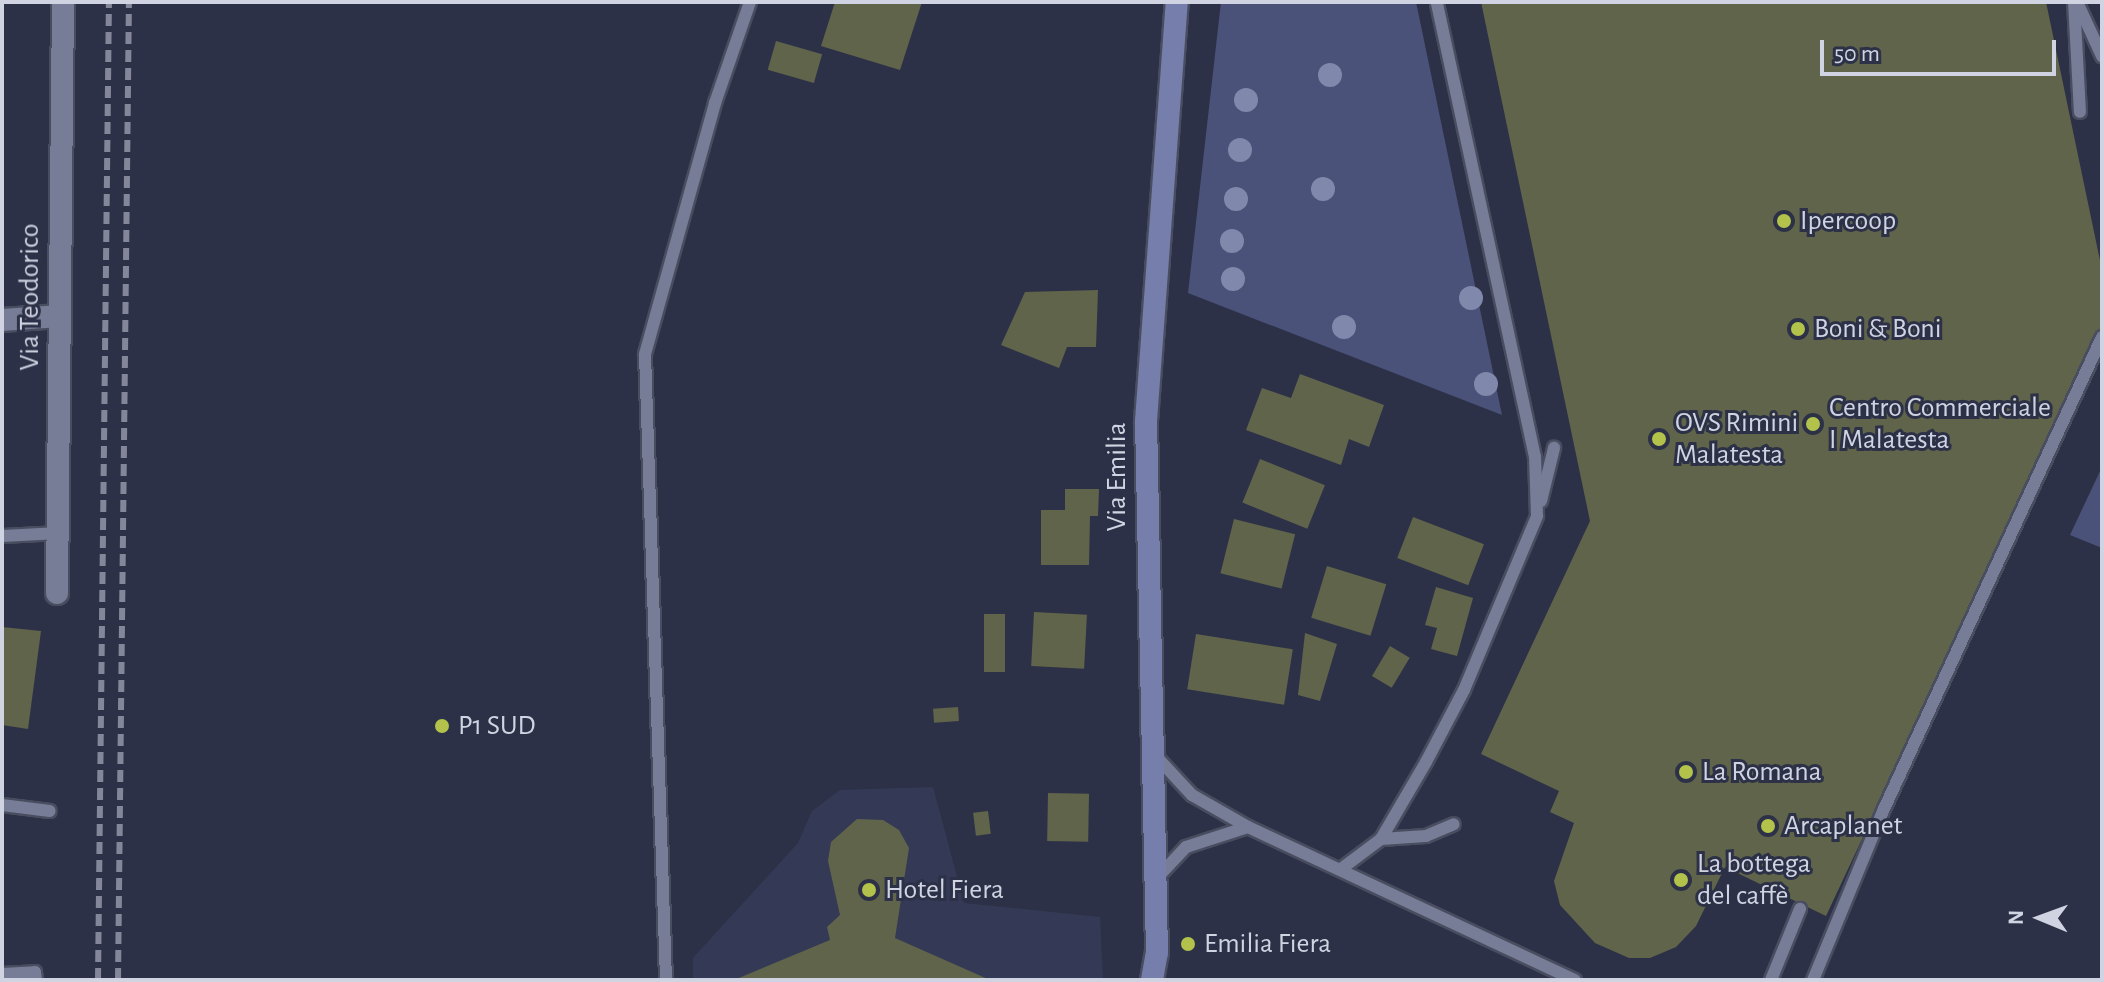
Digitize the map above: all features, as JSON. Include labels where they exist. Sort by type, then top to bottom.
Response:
[{"type":"main road","name":"Via Emilia","points":[[1152,980],[1157,953],[1149,748],[1146,421],[1177,2]]},
{"type":"main road","name":"Via Emilia","points":[[1157,953],[1165,980]]},
{"type":"street","name":"Via Teodorico","points":[[57,593],[63,2]]},
{"type":"street","points":[[2,320],[60,316]]},
{"type":"lane","points":[[666,980],[645,354],[715,103],[750,2]]},
{"type":"lane","points":[[1437,2],[1535,457],[1537,516]]},
{"type":"lane","points":[[2075,2],[2102,56]]},
{"type":"lane","points":[[2075,2],[2080,112]]},
{"type":"lane","points":[[1813,980],[1883,811],[2102,337]]},
{"type":"lane","points":[[1341,869],[1381,839],[1464,690],[1537,516],[1554,448]]},
{"type":"lane","points":[[2,536],[58,533]]},
{"type":"lane","points":[[1149,748],[1192,795],[1248,827],[1574,980]]},
{"type":"lane","points":[[2,805],[50,811]]},
{"type":"lane","points":[[1381,839],[1426,836],[1454,824]]},
{"type":"lane","points":[[1156,879],[1186,847],[1206,837],[1248,827]]},
{"type":"lane","points":[[1771,980],[1800,909]]},
{"type":"lane","points":[[2,974],[35,972],[36,980]]},
{"type":"shaded area","points":[[1221,2],[1416,2],[1502,415],[1188,293]]},
{"type":"shaded area","points":[[2102,467],[2102,548],[2070,535]]},
{"type":"shaded area","points":[[933,787],[964,903],[1100,917],[1103,980],[693,980],[693,958],[798,843],[812,811],[840,790]]},
{"type":"building","points":[[835,2],[922,2],[900,70],[821,46]]},
{"type":"building","name":"Centro Commerciale I Malatesta","points":[[1481,2],[2046,2],[2102,270],[2102,327],[1826,916],[1725,867],[1696,926],[1676,947],[1650,958],[1629,958],[1595,943],[1560,905],[1554,881],[1574,823],[1550,812],[1559,791],[1481,754],[1590,521]]},
{"type":"building","points":[[776,41],[822,54],[814,83],[768,70]]},
{"type":"building","points":[[1098,290],[1096,347],[1067,347],[1059,368],[1001,345],[1025,292]]},
{"type":"building","points":[[1300,374],[1384,405],[1369,447],[1349,439],[1341,465],[1246,430],[1262,388],[1291,398]]},
{"type":"building","points":[[1260,459],[1325,485],[1307,529],[1242,503]]},
{"type":"building","points":[[1065,489],[1099,489],[1098,516],[1090,516],[1089,565],[1041,565],[1041,510],[1065,510]]},
{"type":"building","points":[[1413,517],[1484,544],[1468,585],[1397,558]]},
{"type":"building","points":[[1234,519],[1295,534],[1282,589],[1220,573]]},
{"type":"building","points":[[1327,566],[1386,584],[1371,636],[1311,618]]},
{"type":"building","points":[[1436,587],[1473,598],[1457,656],[1431,649],[1437,628],[1425,625]]},
{"type":"building","points":[[1034,612],[1087,615],[1084,669],[1031,666]]},
{"type":"building","points":[[984,614],[1005,614],[1005,672],[984,672]]},
{"type":"building","points":[[2,627],[41,631],[28,729],[2,725]]},
{"type":"building","points":[[1305,633],[1337,644],[1320,701],[1298,695]]},
{"type":"building","points":[[1196,634],[1293,649],[1284,705],[1187,689]]},
{"type":"building","points":[[1390,646],[1410,658],[1392,688],[1372,676]]},
{"type":"building","points":[[958,707],[959,721],[934,723],[933,709]]},
{"type":"building","points":[[1048,793],[1089,794],[1088,842],[1047,841]]},
{"type":"building","points":[[988,811],[991,834],[976,836],[973,813]]},
{"type":"building","name":"Hotel Fiera","points":[[857,819],[883,820],[899,830],[909,848],[895,938],[990,980],[734,980],[830,940],[827,927],[840,915],[828,861],[831,842]]},
{"type":"railway","points":[[98,980],[109,2]]},
{"type":"railway","points":[[118,980],[129,2]]},
{"type":"place","name":"Ipercoop","points":[[1784,221]]},
{"type":"place","name":"Boni & Boni","points":[[1798,329]]},
{"type":"place","name":"Centro Commerciale I Malatesta","points":[[1813,424]]},
{"type":"place","name":"OVS Rimini Malatesta","points":[[1659,439]]},
{"type":"place","name":"P1 SUD","points":[[442,726]]},
{"type":"place","name":"La Romana","points":[[1686,772]]},
{"type":"place","name":"Arcaplanet","points":[[1768,826]]},
{"type":"place","name":"La bottega del caffè","points":[[1681,880]]},
{"type":"place","name":"Hotel Fiera","points":[[869,890]]},
{"type":"place","name":"Emilia Fiera","points":[[1188,944]]}]
